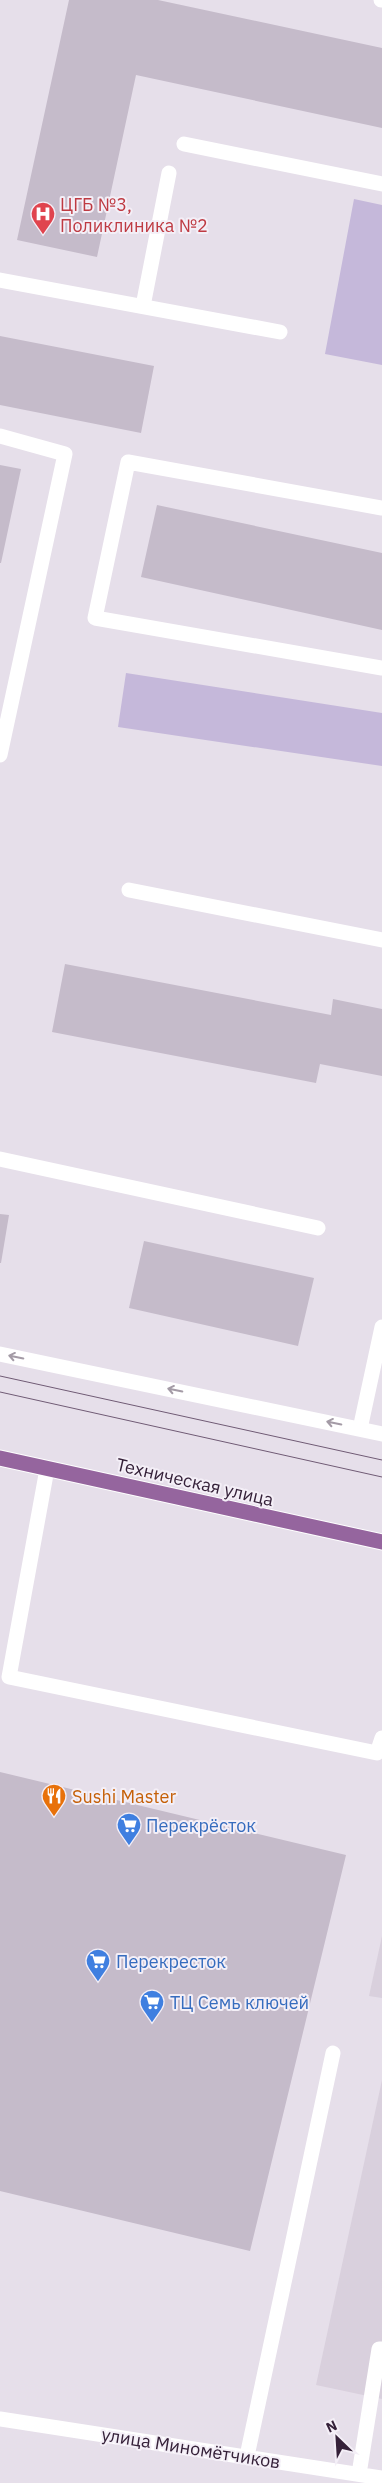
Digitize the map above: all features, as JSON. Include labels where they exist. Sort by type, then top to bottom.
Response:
[{"type":"main road","name":"Техническая улица","points":[[0,1458],[382,1542]]},
{"type":"street","points":[[184,144],[382,184]]},
{"type":"street","points":[[143,306],[168,173]]},
{"type":"street","points":[[0,280],[280,332]]},
{"type":"street","points":[[0,436],[65,454],[0,755]]},
{"type":"street","points":[[382,508],[128,462],[95,618],[382,668]]},
{"type":"street","points":[[129,890],[382,940]]},
{"type":"street","points":[[0,1159],[318,1228]]},
{"type":"street","points":[[360,1429],[382,1327]]},
{"type":"street","points":[[0,1354],[382,1434]]},
{"type":"street","points":[[47,1469],[9,1677],[377,1752],[382,1738]]},
{"type":"street","points":[[247,2456],[333,2053]]},
{"type":"street","points":[[359,2474],[379,2349],[382,2349]]},
{"type":"street","name":"улица Миномётчиков","points":[[0,2419],[382,2478]]},
{"type":"shaded area","points":[[354,199],[382,205],[382,365],[325,354]]},
{"type":"shaded area","points":[[126,673],[382,713],[382,766],[118,727]]},
{"type":"shaded area","points":[[382,1936],[382,1998],[369,1996]]},
{"type":"shaded area","points":[[382,2080],[382,2399],[316,2385]]},
{"type":"building","points":[[69,0],[158,0],[382,48],[382,128],[136,75],[97,257],[17,240]]},
{"type":"building","points":[[0,336],[154,366],[141,433],[0,405]]},
{"type":"building","points":[[0,465],[21,469],[1,563],[0,563]]},
{"type":"building","points":[[157,505],[382,553],[382,630],[141,577]]},
{"type":"building","points":[[65,964],[331,1015],[333,999],[382,1009],[382,1076],[320,1064],[316,1083],[52,1032]]},
{"type":"building","points":[[0,1214],[9,1215],[1,1263],[0,1263]]},
{"type":"building","points":[[144,1241],[314,1278],[298,1346],[129,1308]]},
{"type":"building","name":"ТЦ Семь ключей","points":[[0,1772],[346,1855],[250,2251],[0,2191]]},
{"type":"tram line","points":[[0,1376],[382,1460]]},
{"type":"tram line","points":[[0,1392],[382,1477]]},
{"type":"place","name":"ЦГБ №3, Поликлиника №2","points":[[43,235]]},
{"type":"place","name":"Sushi Master","points":[[54,1817]]},
{"type":"place","name":"Перекрёсток","points":[[129,1846]]},
{"type":"place","name":"Перекресток","points":[[98,1982]]},
{"type":"place","name":"ТЦ Семь ключей","points":[[152,2023]]}]
